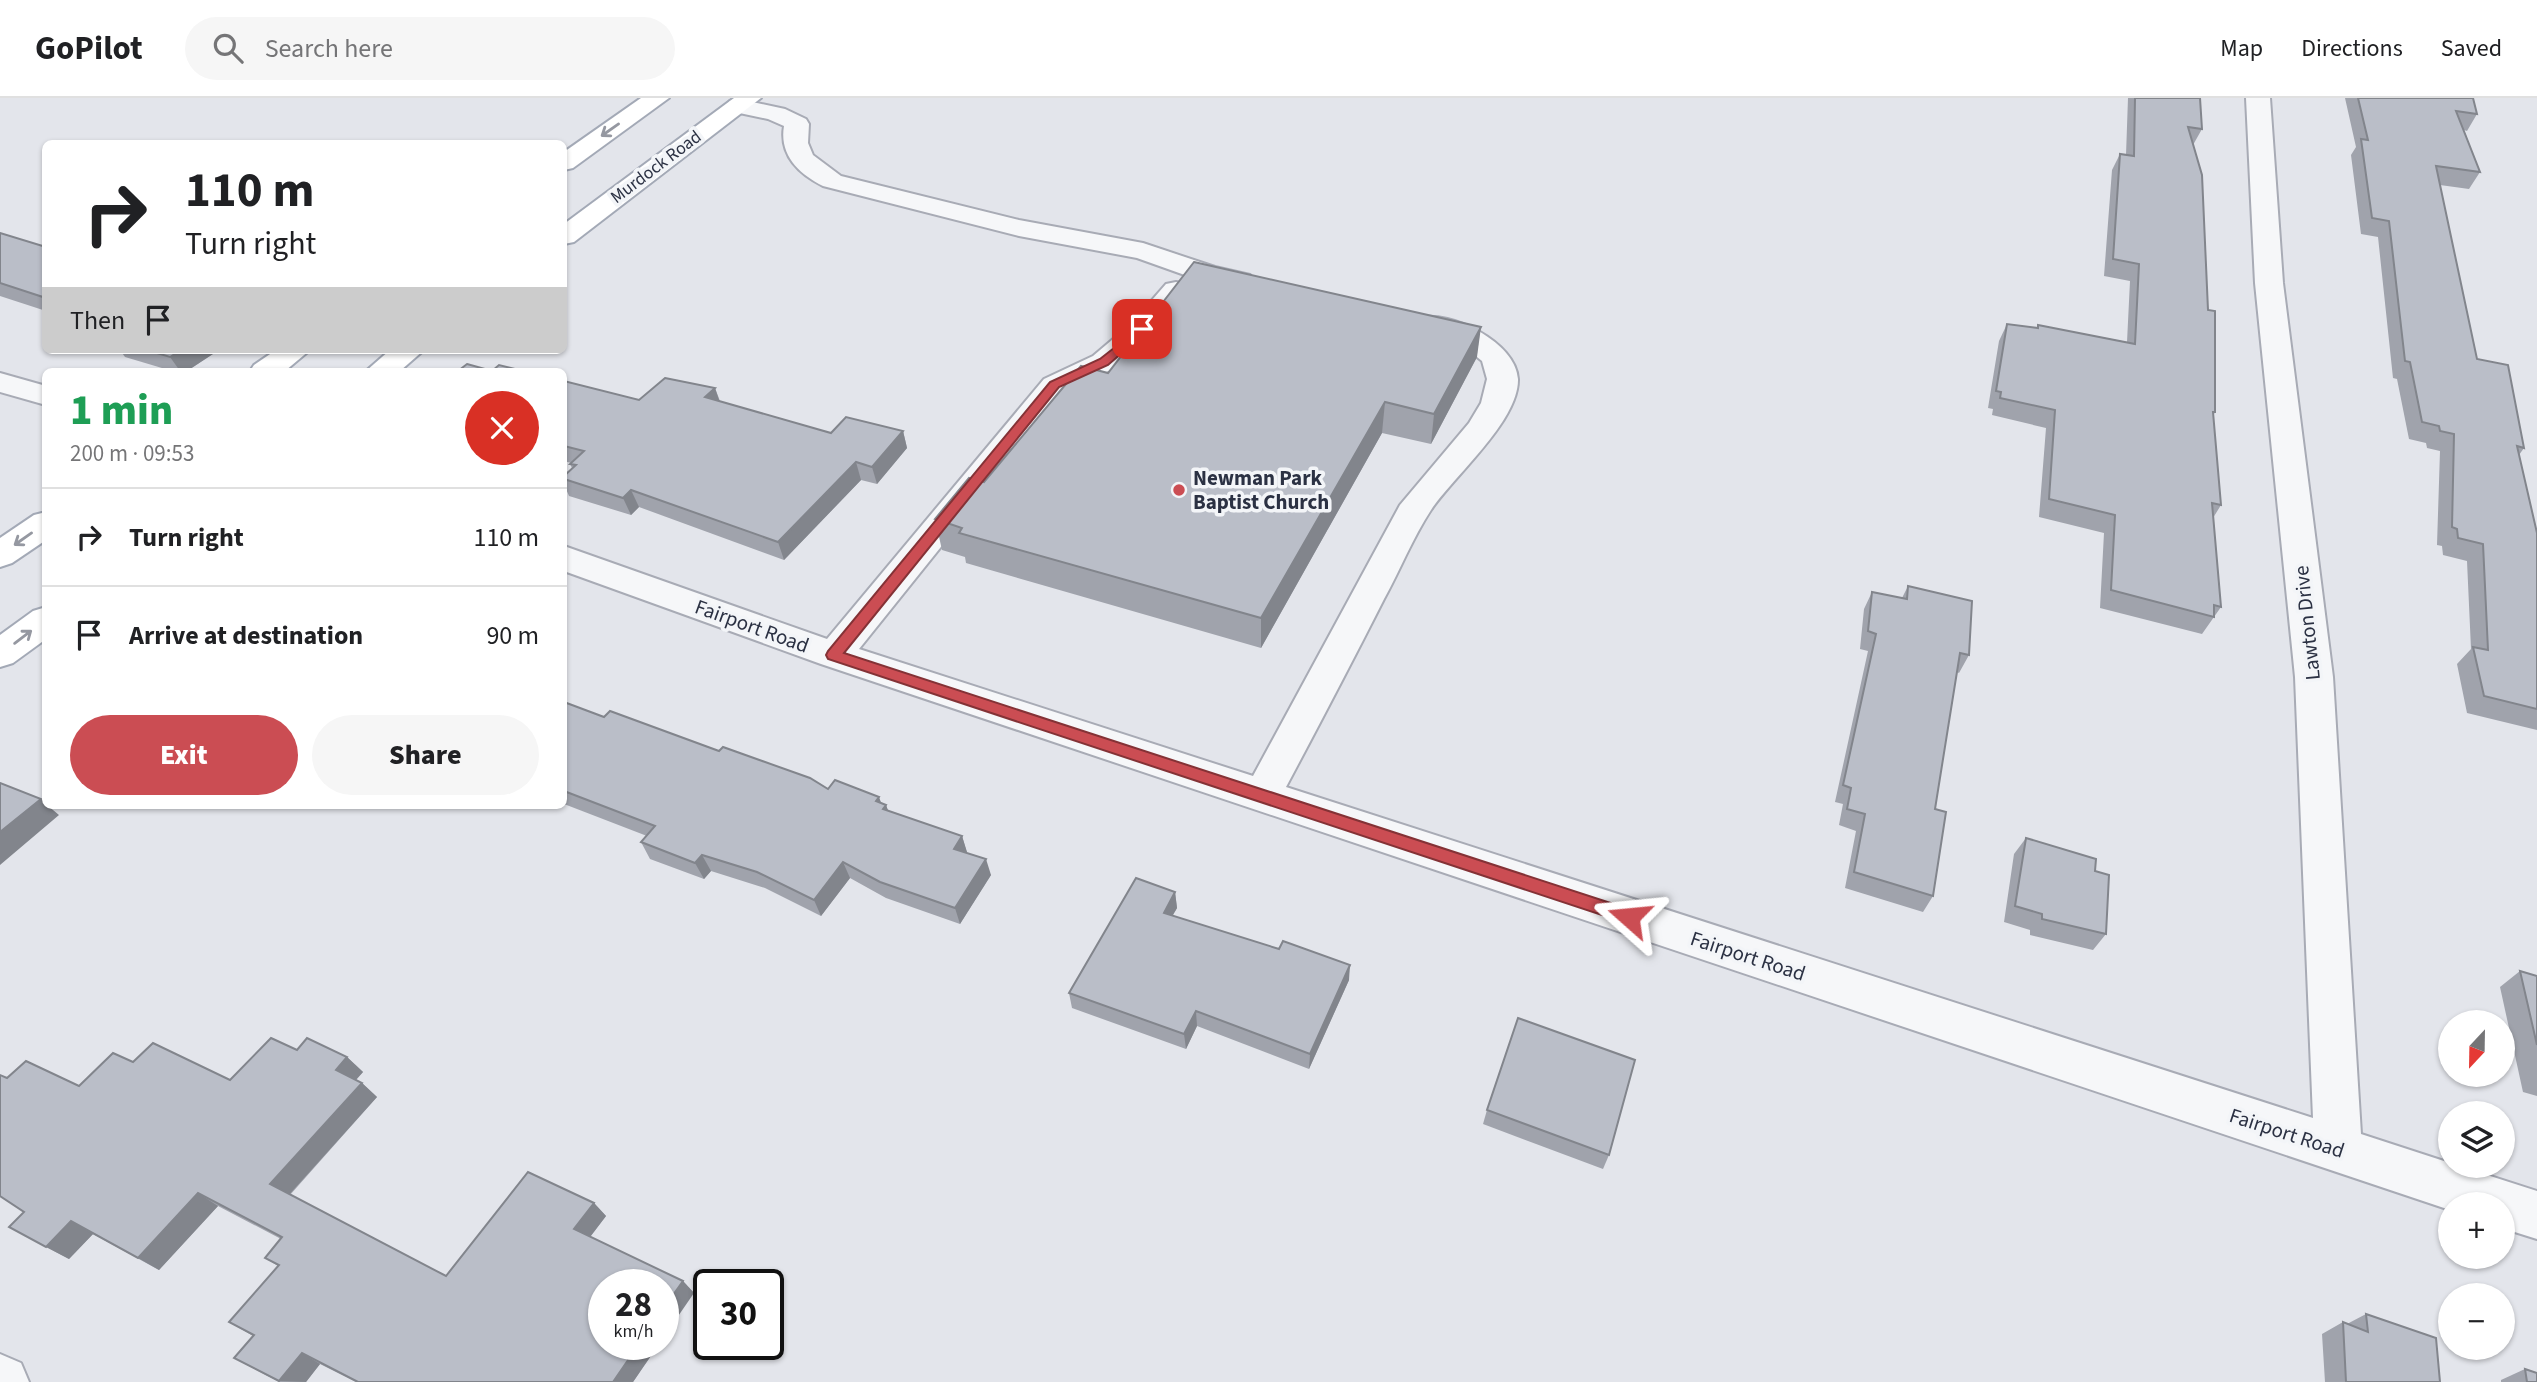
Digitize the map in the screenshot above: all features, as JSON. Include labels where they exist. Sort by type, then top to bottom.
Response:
[{"type":"main road","points":[[567,161],[657,98]]},
{"type":"main road","name":"Murdock Road","points":[[567,234],[743,102]]},
{"type":"main road","points":[[269,368],[289,354]]},
{"type":"main road","points":[[385,368],[404,354]]},
{"type":"main road","points":[[0,555],[42,526]]},
{"type":"main road","points":[[0,654],[42,623]]},
{"type":"street","name":"Lawton Drive","points":[[2258,98],[2269,283],[2314,677],[2338,1150]]},
{"type":"street","points":[[743,102],[791,119],[797,124],[796,148],[802,161],[813,172],[832,181],[1018,228],[1143,251],[1192,269],[1267,287]]},
{"type":"street","points":[[834,655],[1055,385],[1104,362],[1119,350],[1161,307],[1192,269]]},
{"type":"street","points":[[1262,796],[1417,505],[1465,452],[1503,388],[1501,362],[1494,352],[1478,341],[1441,327],[1401,317]]},
{"type":"street","points":[[0,382],[42,396]]},
{"type":"street","name":"Fairport Road","points":[[567,559],[834,655],[2537,1215]]},
{"type":"building","points":[[2135,98],[2200,98],[2202,129],[2188,127],[2202,175],[2208,310],[2215,311],[2213,412],[2221,505],[2212,503],[2221,607],[2214,605],[2214,617],[2111,590],[2115,515],[2049,499],[2055,410],[2000,398],[2001,392],[1996,391],[2007,324],[2038,328],[2038,325],[2135,344],[2139,264],[2113,259],[2120,154],[2134,156]]},
{"type":"building","points":[[2358,98],[2473,98],[2477,114],[2456,111],[2480,172],[2436,166],[2477,359],[2508,365],[2524,448],[2517,446],[2537,533],[2537,709],[2484,696],[2473,647],[2488,650],[2483,544],[2458,538],[2457,529],[2452,527],[2454,434],[2440,431],[2439,426],[2422,422],[2410,362],[2405,361],[2389,221],[2372,218],[2361,139],[2368,140]]},
{"type":"building","points":[[0,233],[42,246],[42,297],[0,283]]},
{"type":"building","name":"Newman Park Baptist Church","points":[[1194,262],[1481,327],[1434,414],[1385,402],[1261,618],[959,533],[962,528],[935,519],[969,478],[984,482],[1081,366],[1108,373]]},
{"type":"building","points":[[467,364],[481,368],[462,368]]},
{"type":"building","points":[[665,378],[715,388],[705,397],[831,433],[846,417],[903,431],[872,467],[856,462],[778,542],[631,490],[623,498],[567,480],[567,473],[576,465],[570,464],[584,451],[567,447],[567,382],[639,400]]},
{"type":"building","points":[[1908,586],[1972,601],[1969,655],[1960,653],[1935,809],[1946,812],[1933,896],[1854,872],[1865,814],[1847,809],[1851,788],[1843,785],[1876,634],[1868,631],[1872,592],[1907,599]]},
{"type":"building","points":[[567,703],[604,717],[610,711],[719,751],[723,747],[810,778],[828,789],[835,780],[879,797],[876,801],[886,805],[883,809],[962,836],[954,849],[986,859],[955,908],[880,882],[843,862],[814,900],[757,872],[702,855],[695,863],[641,842],[655,826],[567,792]]},
{"type":"building","points":[[0,783],[41,799],[0,832]]},
{"type":"building","points":[[2026,838],[2096,859],[2095,871],[2109,875],[2106,934],[2042,919],[2042,914],[2015,906]]},
{"type":"building","points":[[1136,878],[1175,892],[1164,913],[1279,949],[1283,941],[1350,965],[1310,1054],[1196,1011],[1184,1034],[1069,993]]},
{"type":"building","points":[[2520,971],[2537,976],[2537,1045]]},
{"type":"building","points":[[1518,1018],[1635,1060],[1609,1155],[1487,1110]]},
{"type":"building","points":[[271,1038],[297,1050],[307,1038],[347,1057],[336,1070],[362,1083],[270,1184],[446,1276],[528,1172],[594,1203],[574,1229],[658,1269],[588,1269],[588,1360],[628,1360],[613,1382],[358,1382],[302,1353],[279,1381],[234,1358],[254,1335],[229,1322],[279,1265],[265,1258],[282,1237],[198,1193],[138,1258],[71,1221],[46,1247],[9,1227],[24,1212],[0,1196],[0,1075],[7,1078],[26,1061],[79,1086],[113,1053],[133,1062],[153,1043],[230,1080]]},
{"type":"building","points":[[2366,1314],[2436,1338],[2440,1382],[2346,1382],[2343,1322],[2368,1332]]},
{"type":"building","points":[[2525,1369],[2537,1373],[2537,1382],[2527,1382]]},
{"type":"place","name":"Newman Park Baptist Church","points":[[1179,490]]},
{"type":"route","points":[[1142,329],[1104,362],[1055,385],[853,628],[834,655],[1629,917]]}]
